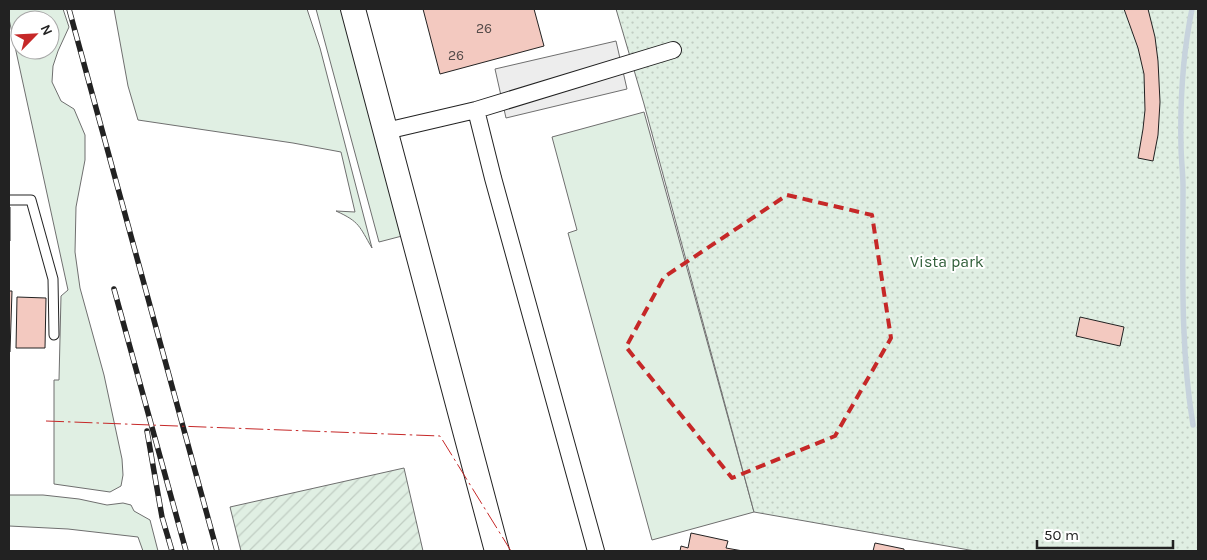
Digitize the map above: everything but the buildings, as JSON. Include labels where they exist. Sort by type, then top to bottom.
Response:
[{"type":"street","points":[[353,9],[497,551]]},
{"type":"street","points":[[386,131],[476,110],[673,50]]},
{"type":"street","points":[[476,110],[596,551]]},
{"type":"lane","points":[[9,200],[31,200],[53,279],[54,335]]},
{"type":"highlighted area","points":[[787,195],[872,215],[891,338],[835,436],[732,478],[626,347],[664,277]]},
{"type":"green space","points":[[9,9],[63,9],[69,27],[60,47],[60,10],[10,10],[10,24]]},
{"type":"green space","points":[[114,9],[307,9],[320,48],[372,248],[358,225],[350,218],[336,211],[355,212],[341,152],[138,120],[128,86]]},
{"type":"green space","points":[[316,9],[342,9],[402,236],[379,242]]},
{"type":"green space","name":"Vista park","points":[[616,9],[1198,9],[1198,551],[975,551],[754,512],[644,104]]},
{"type":"green space","points":[[18,60],[55,60],[52,82],[61,101],[74,109],[85,135],[85,160],[76,207],[75,252],[80,288],[104,375],[122,459],[123,475],[121,486],[110,492],[54,484],[54,380],[59,380],[61,296],[68,290]]},
{"type":"green space","points":[[644,112],[754,512],[652,540],[568,233],[577,230],[552,137]]},
{"type":"green space","points":[[404,468],[423,551],[241,551],[230,507]]},
{"type":"green space","points":[[9,495],[43,495],[79,499],[107,505],[123,503],[131,505],[134,511],[150,520],[158,551],[143,551],[138,537],[68,529],[9,526]]},
{"type":"shaded area","points":[[616,41],[627,89],[506,118],[495,69]]},
{"type":"waterway","points":[[1192,9],[1184,60],[1181,150],[1184,336],[1193,425]]},
{"type":"railway","points":[[69,9],[217,551]]},
{"type":"railway","points":[[114,289],[186,551]]},
{"type":"railway","points":[[147,431],[162,517],[172,551]]},
{"type":"power","points":[[46,421],[440,436],[511,551]]}]
